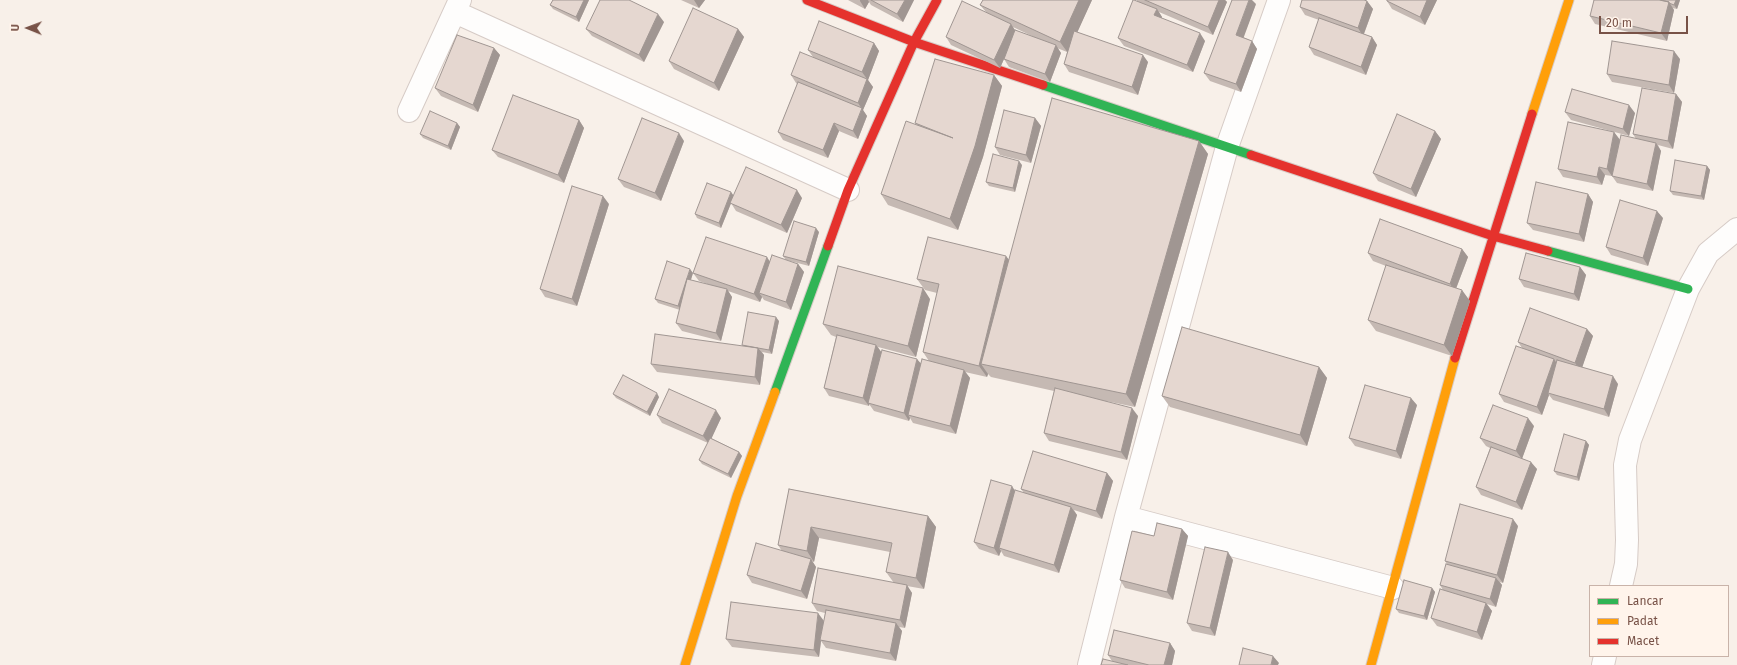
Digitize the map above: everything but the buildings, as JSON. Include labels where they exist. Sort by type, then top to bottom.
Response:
[{"type":"street","points":[[807,0],[914,42],[1493,236],[1688,289]]},
{"type":"street","points":[[685,665],[737,496],[848,190],[914,42],[938,0]]},
{"type":"street","points":[[1090,665],[1126,517],[1228,147],[1279,0]]},
{"type":"street","points":[[1371,665],[1459,343],[1569,0]]},
{"type":"street","points":[[409,111],[458,6],[848,190]]},
{"type":"street","points":[[1621,585],[1626,564],[1628,540],[1625,465],[1630,440],[1688,289],[1708,253],[1737,230]]},
{"type":"street","points":[[1126,517],[1393,588]]},
{"type":"traffic: fast","points":[[1043,85],[1251,155]]},
{"type":"traffic: fast","points":[[775,392],[828,246]]},
{"type":"traffic: fast","points":[[1548,251],[1688,289]]},
{"type":"traffic: slow","points":[[1532,114],[1569,0]]},
{"type":"traffic: slow","points":[[1371,665],[1455,358]]},
{"type":"traffic: slow","points":[[685,665],[737,496],[775,392]]},
{"type":"traffic: jam","points":[[807,0],[914,42],[1043,85]]},
{"type":"traffic: jam","points":[[828,246],[848,190],[914,42],[937,0]]},
{"type":"traffic: jam","points":[[1455,358],[1532,114]]},
{"type":"traffic: jam","points":[[1251,155],[1493,236],[1548,251]]}]
